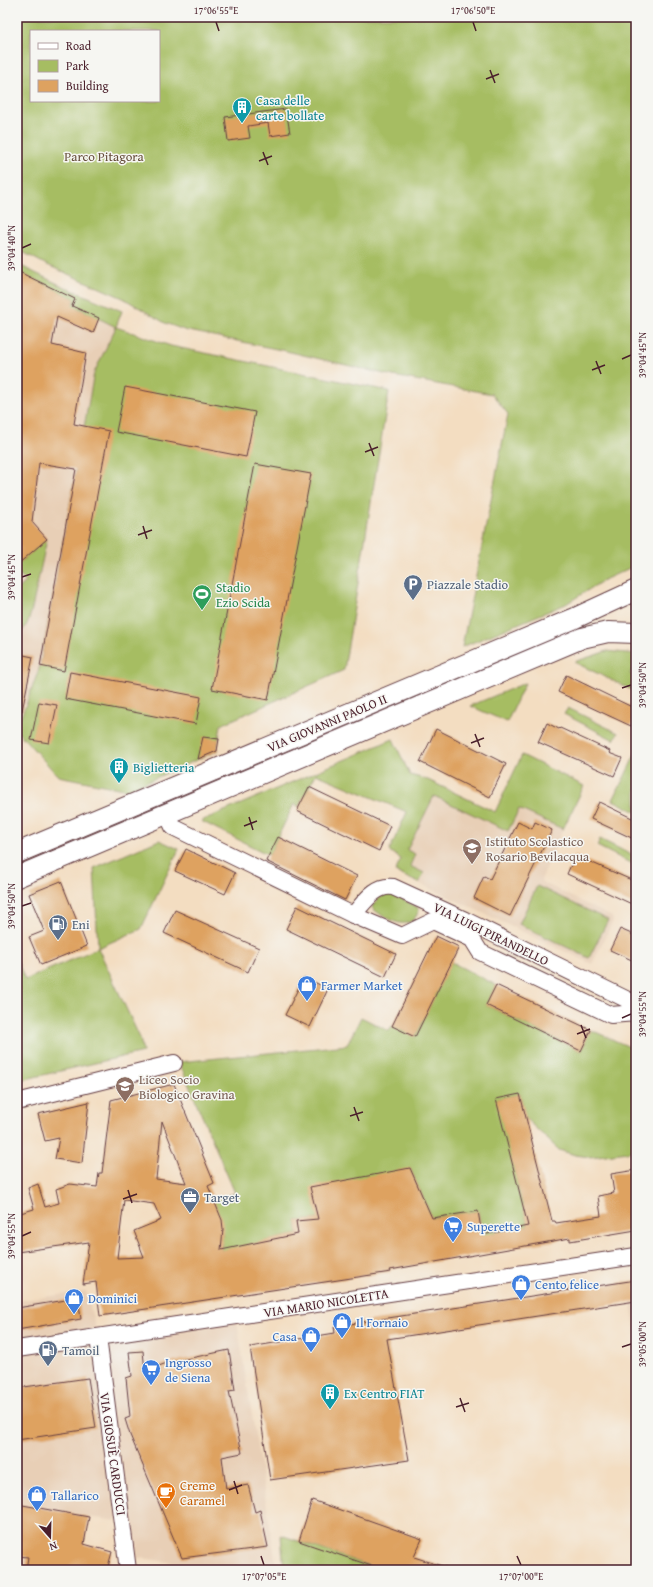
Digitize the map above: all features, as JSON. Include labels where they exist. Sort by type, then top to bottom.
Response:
[{"type":"street","name":"VIA GIOVANNI PAOLO II","points":[[17,853],[566,622],[636,590]]},
{"type":"street","name":"VIA GIOVANNI PAOLO II","points":[[17,877],[582,638],[608,632],[636,633]]},
{"type":"street","name":"VIA LUIGI PIRANDELLO","points":[[167,814],[173,827],[353,915],[402,936],[433,921],[472,939],[480,952],[610,1015],[636,1013]]},
{"type":"street","name":"VIA LUIGI PIRANDELLO","points":[[353,915],[373,893],[380,888],[387,886],[393,887],[636,1004]]},
{"type":"street","points":[[17,1102],[174,1063]]},
{"type":"street","name":"VIA MARIO NICOLETTA","points":[[17,1349],[636,1256]]},
{"type":"street","name":"VIA GIOSUÈ CARDUCCI","points":[[98,1337],[128,1570]]},
{"type":"shaded area","points":[[17,264],[60,285],[122,311],[84,426],[40,666],[26,705],[21,703],[17,705]]},
{"type":"shaded area","name":"Istituto Scolastico Rosario Bevilacqua","points":[[522,755],[584,786],[563,829],[541,880],[542,882],[612,917],[613,921],[592,964],[395,872],[401,859],[393,855],[428,780],[495,812]]},
{"type":"shaded area","points":[[86,1291],[98,1337],[236,1316],[277,1570],[225,1570],[127,1556],[123,1522],[89,1517],[79,1570],[17,1570],[17,1301]]},
{"type":"shaded area","points":[[636,1301],[636,1336],[631,1302]]},
{"type":"green space","name":"Parco Pitagora","points":[[17,17],[636,17],[636,565],[604,580],[566,604],[462,647],[508,414],[492,394],[393,376],[286,351],[184,330],[165,323],[123,298],[45,264],[17,249]]},
{"type":"green space","points":[[17,264],[60,285],[122,311],[116,327],[78,308],[71,309],[75,299],[17,271]]},
{"type":"green space","name":"Stadio Ezio Scida","points":[[116,327],[171,346],[389,391],[344,670],[221,725],[217,751],[128,790],[58,776],[17,731],[17,724],[26,705],[40,666],[94,373]]},
{"type":"green space","points":[[47,539],[31,613],[27,624],[17,639],[17,590],[26,582],[17,571],[17,565]]},
{"type":"green space","points":[[607,651],[636,654],[636,667],[634,666],[630,674],[636,677],[636,692],[574,662]]},
{"type":"green space","points":[[525,683],[507,722],[470,706]]},
{"type":"green space","points":[[568,708],[618,733],[614,740],[564,714]]},
{"type":"green space","points":[[393,739],[410,775],[428,780],[495,812],[522,755],[584,786],[563,829],[519,809],[508,831],[434,796],[407,850],[415,854],[410,866],[424,873],[419,883],[395,872],[401,859],[389,851],[407,812],[316,774],[298,807],[294,804],[269,855],[201,821]]},
{"type":"green space","points":[[636,753],[636,812],[613,800]]},
{"type":"green space","points":[[600,839],[636,857],[636,866],[597,846]]},
{"type":"green space","points":[[159,840],[179,849],[141,929],[98,948],[94,868]]},
{"type":"green space","points":[[537,886],[608,920],[589,958],[519,924]]},
{"type":"green space","points":[[393,894],[417,907],[419,910],[415,918],[410,922],[398,923],[373,909],[372,906],[382,895]]},
{"type":"green space","points":[[98,948],[140,1038],[143,1052],[17,1081],[17,960],[25,980]]},
{"type":"green space","points":[[451,962],[496,985],[486,1005],[581,1051],[591,1030],[632,1048],[636,1042],[636,1148],[628,1152],[590,1157],[575,1155],[559,1150],[526,1119],[520,1094],[497,1099],[528,1226],[488,1234],[484,1243],[478,1211],[432,1218],[410,1168],[318,1219],[296,1221],[298,1234],[221,1251],[222,1225],[213,1200],[235,1193],[179,1062],[347,1045],[361,1017],[389,1031],[392,1026],[415,1037]]},
{"type":"green space","points":[[281,1535],[381,1570],[284,1570]]},
{"type":"building","name":"Casa delle carte bollate","points":[[286,109],[290,133],[270,136],[268,123],[248,126],[250,138],[228,141],[225,117]]},
{"type":"building","points":[[17,271],[75,299],[72,306],[99,318],[93,333],[57,317],[52,345],[86,353],[74,424],[109,431],[64,671],[40,666],[76,469],[39,463],[32,522],[47,539],[17,565]]},
{"type":"building","points":[[125,387],[255,412],[246,457],[116,432]]},
{"type":"building","points":[[255,464],[311,474],[268,700],[212,689]]},
{"type":"building","points":[[19,654],[33,657],[22,711],[17,710],[17,665]]},
{"type":"building","points":[[70,672],[201,697],[196,724],[65,699]]},
{"type":"building","points":[[566,675],[636,709],[636,715],[631,726],[558,692]]},
{"type":"building","points":[[39,702],[57,705],[49,743],[31,740]]},
{"type":"building","points":[[547,723],[610,751],[609,753],[622,758],[614,776],[538,742]]},
{"type":"building","points":[[436,729],[506,764],[490,797],[420,762]]},
{"type":"building","points":[[203,737],[219,739],[217,751],[198,759]]},
{"type":"building","points":[[309,787],[390,826],[379,851],[297,811]]},
{"type":"building","points":[[599,802],[636,820],[636,840],[591,819]]},
{"type":"building","points":[[518,822],[532,829],[535,822],[552,830],[510,916],[474,898],[484,876],[490,879]]},
{"type":"building","points":[[278,837],[357,876],[345,900],[266,861]]},
{"type":"building","points":[[186,849],[235,873],[225,894],[175,871]]},
{"type":"building","points":[[575,856],[636,882],[636,906],[567,874]]},
{"type":"building","points":[[61,881],[87,946],[41,965],[29,937],[44,931],[29,894]]},
{"type":"building","points":[[297,906],[396,954],[385,977],[286,929]]},
{"type":"building","points":[[175,910],[259,948],[248,972],[164,933]]},
{"type":"building","points":[[620,929],[636,936],[636,962],[610,950]]},
{"type":"building","points":[[436,936],[459,947],[415,1037],[392,1026]]},
{"type":"building","points":[[304,977],[328,989],[310,1027],[285,1015]]},
{"type":"building","points":[[496,985],[591,1030],[581,1051],[486,1005]]},
{"type":"building","points":[[174,1084],[214,1183],[208,1186],[222,1220],[223,1229],[221,1250],[298,1234],[296,1221],[318,1219],[310,1187],[410,1168],[432,1218],[478,1211],[482,1235],[528,1226],[496,1099],[520,1094],[552,1221],[555,1221],[556,1223],[601,1216],[598,1196],[614,1193],[611,1174],[636,1170],[636,1230],[570,1241],[570,1238],[390,1270],[391,1272],[100,1316],[96,1282],[83,1284],[89,1242],[17,1252],[17,1214],[34,1209],[28,1188],[38,1184],[45,1207],[59,1203],[56,1189],[70,1184],[97,1187],[99,1173],[102,1173],[111,1100]],"holes":[[[162,1121],[186,1183],[156,1179]],[[124,1200],[154,1204],[161,1220],[134,1231],[144,1257],[117,1258]]]},
{"type":"building","points":[[89,1102],[82,1163],[55,1159],[59,1138],[45,1141],[38,1114]]},
{"type":"building","name":"Ex Centro FIAT","points":[[636,1280],[636,1301],[387,1339],[409,1460],[270,1480],[250,1347],[335,1333],[334,1327],[362,1322]]},
{"type":"building","points":[[78,1298],[81,1319],[17,1330],[17,1308]]},
{"type":"building","points":[[229,1350],[235,1390],[229,1391],[242,1453],[222,1457],[226,1489],[248,1485],[255,1512],[260,1510],[268,1547],[182,1558],[130,1435],[125,1419],[130,1417],[126,1378],[132,1376],[129,1352],[143,1351],[145,1371],[167,1363]]},
{"type":"building","points":[[88,1378],[96,1428],[17,1440],[17,1388]]},
{"type":"building","points":[[312,1500],[422,1539],[414,1557],[448,1568],[447,1570],[383,1570],[299,1541]]},
{"type":"building","points":[[17,1504],[89,1517],[84,1544],[112,1552],[107,1570],[26,1570],[28,1557],[17,1556]]},
{"type":"place","name":"Casa delle carte bollate","points":[[242,124]]},
{"type":"place","name":"Piazzale Stadio","points":[[413,601]]},
{"type":"place","name":"Stadio Ezio Scida","points":[[202,611]]},
{"type":"place","name":"Biglietteria","points":[[119,784]]},
{"type":"place","name":"Istituto Scolastico Rosario Bevilacqua","points":[[472,865]]},
{"type":"place","name":"Eni","points":[[58,941]]},
{"type":"place","name":"Farmer Market","points":[[307,1002]]},
{"type":"place","name":"Liceo Socio Biologico Gravina","points":[[125,1103]]},
{"type":"place","name":"Target","points":[[190,1214]]},
{"type":"place","name":"Superette","points":[[453,1243]]},
{"type":"place","name":"Cento felice","points":[[521,1301]]},
{"type":"place","name":"Dominici","points":[[74,1315]]},
{"type":"place","name":"Il Fornaio","points":[[342,1339]]},
{"type":"place","name":"Casa","points":[[311,1353]]},
{"type":"place","name":"Tamoil","points":[[48,1367]]},
{"type":"place","name":"Ingrosso de Siena","points":[[151,1386]]},
{"type":"place","name":"Ex Centro FIAT","points":[[330,1410]]},
{"type":"place","name":"Creme Caramel","points":[[166,1509]]},
{"type":"place","name":"Tallarico","points":[[37,1512]]}]
